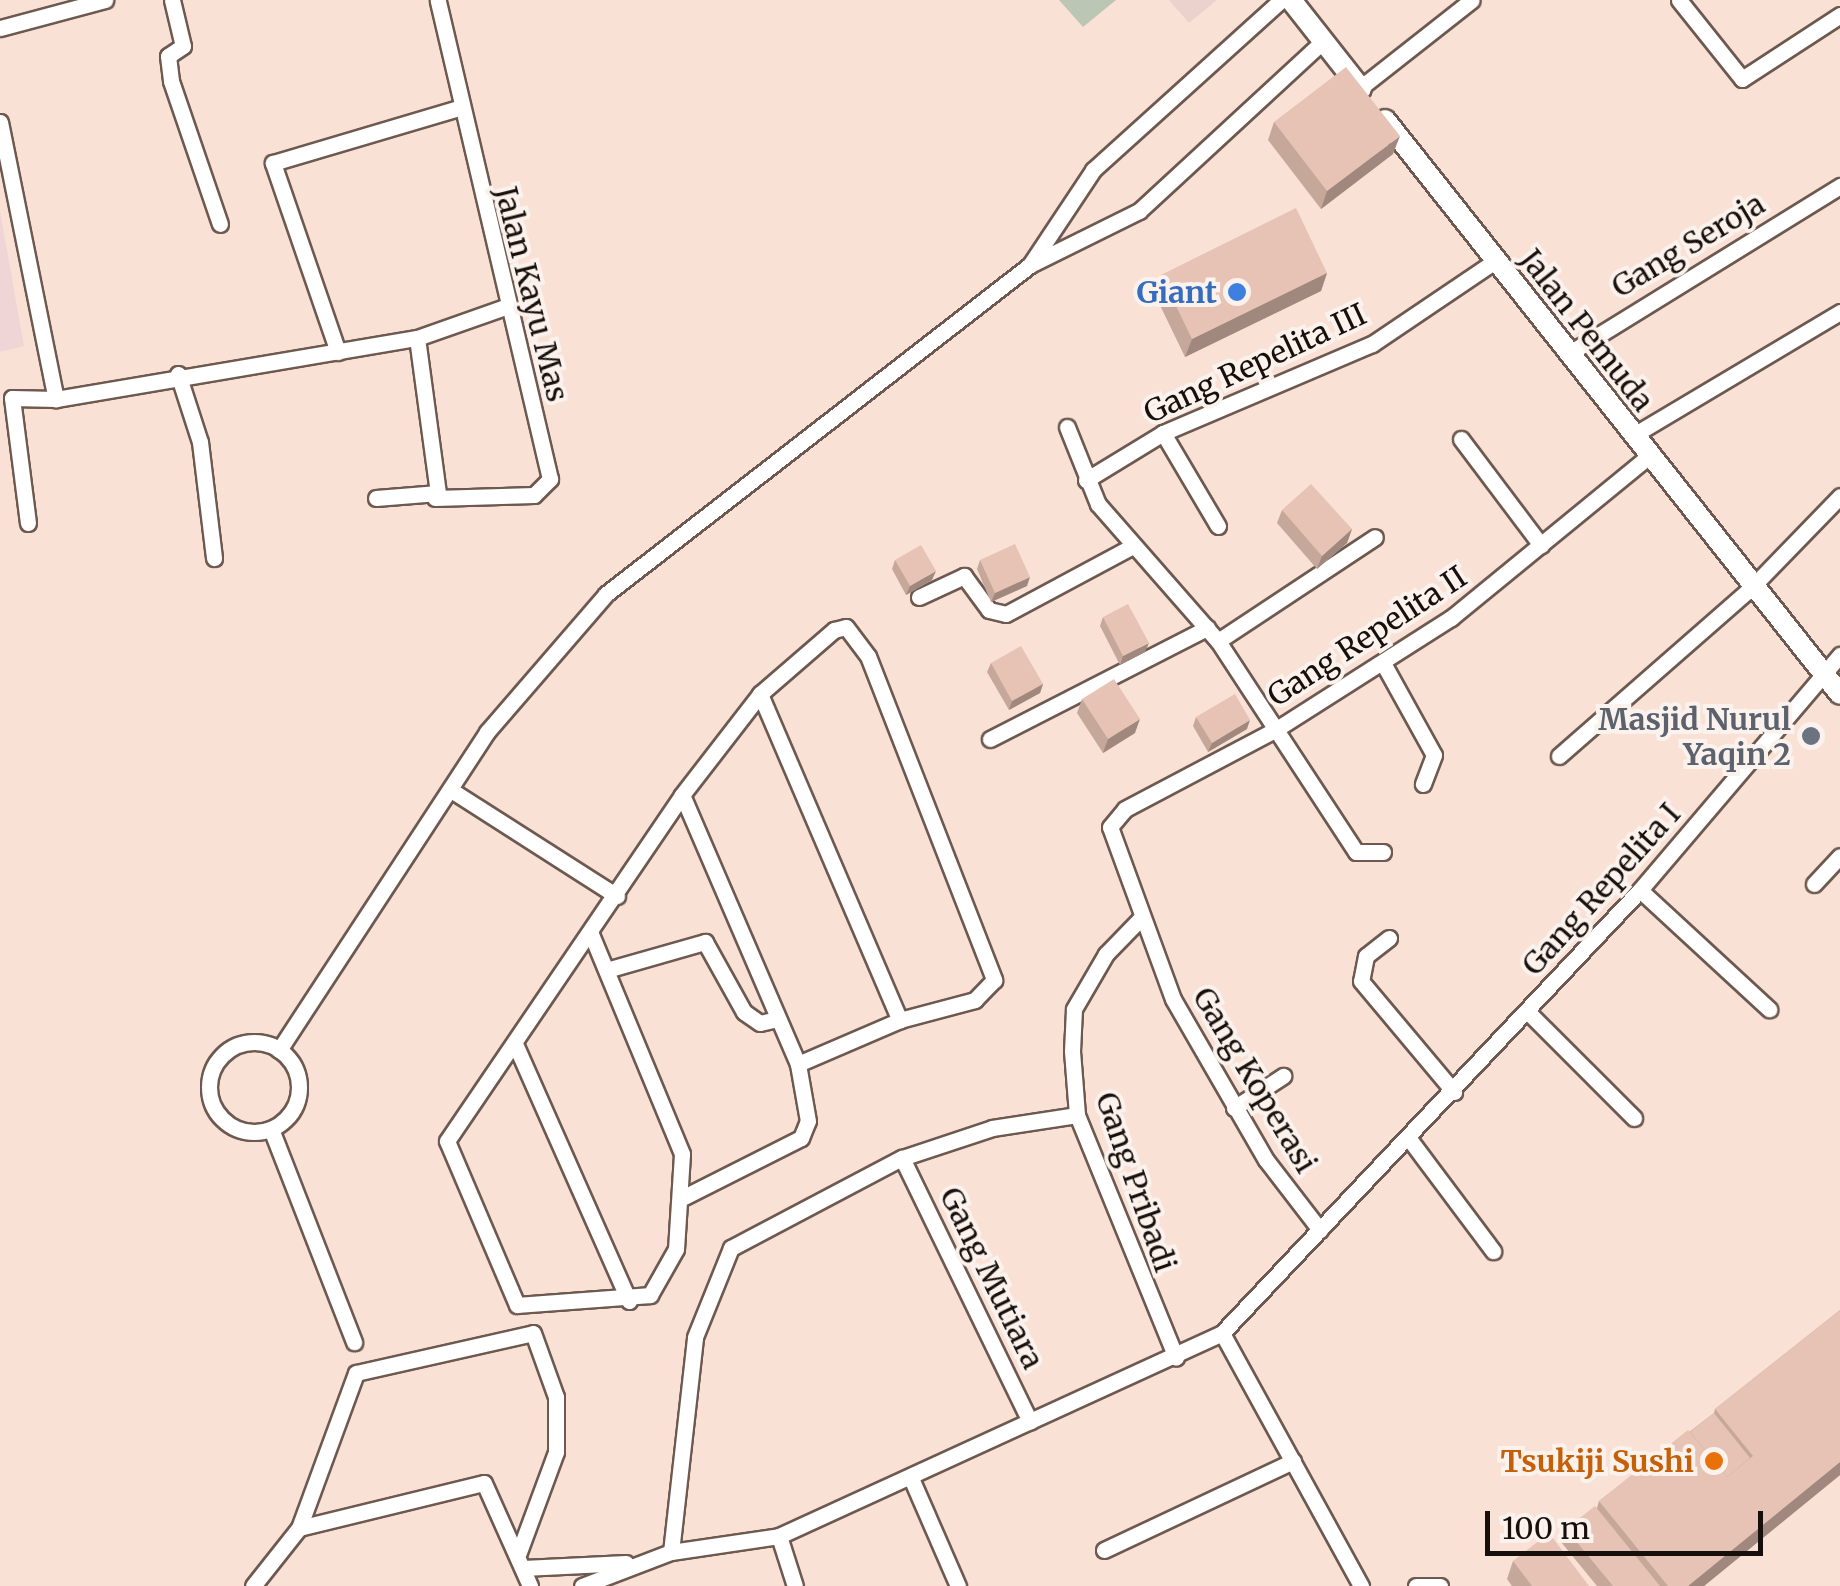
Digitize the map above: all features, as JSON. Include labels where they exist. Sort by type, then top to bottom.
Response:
[{"type":"main road","name":"Jalan Pemuda","points":[[1291,0],[1751,588],[1840,694]]},
{"type":"street","points":[[0,28],[105,0]]},
{"type":"street","points":[[172,0],[182,46],[168,56],[171,81],[220,224]]},
{"type":"street","name":"Jalan Kayu Mas","points":[[435,498],[534,495],[549,485],[505,307],[438,0]]},
{"type":"street","points":[[1030,265],[1093,170],[1281,0]]},
{"type":"street","points":[[1360,88],[1472,0]]},
{"type":"street","points":[[1679,0],[1742,78],[1840,15]]},
{"type":"street","points":[[280,1050],[537,667],[606,594],[1030,265],[1138,211],[1324,41]]},
{"type":"street","points":[[338,352],[273,163],[460,108]]},
{"type":"street","points":[[0,122],[56,399]]},
{"type":"street","name":"Gang Seroja","points":[[1568,354],[1840,186]]},
{"type":"street","name":"Gang Repelita III","points":[[1086,480],[1162,433],[1372,344],[1495,260]]},
{"type":"street","points":[[28,523],[12,398],[24,391],[56,399],[178,374],[338,352],[418,338],[505,307]]},
{"type":"street","points":[[1632,436],[1840,312]]},
{"type":"street","points":[[376,498],[435,498],[433,416],[418,338]]},
{"type":"street","points":[[178,374],[200,442],[214,558]]},
{"type":"street","points":[[1068,427],[1086,480],[1131,547],[1212,634],[1356,852],[1383,852]]},
{"type":"street","points":[[1162,433],[1218,526]]},
{"type":"street","points":[[1462,439],[1541,545]]},
{"type":"street","name":"Gang Repelita II","points":[[1111,840],[1126,809],[1275,730],[1383,663],[1541,545],[1648,457]]},
{"type":"street","points":[[1559,756],[1751,588],[1840,496]]},
{"type":"street","points":[[990,739],[1212,634],[1375,537]]},
{"type":"street","points":[[919,597],[964,576],[989,610],[1006,614],[1131,547]]},
{"type":"street","points":[[591,934],[610,969],[682,1154],[684,1197],[659,1288],[630,1301],[517,1305],[502,1287],[447,1142],[516,1046],[682,795],[760,694],[834,630],[846,627],[868,656],[994,980],[976,1000],[900,1020],[798,1064]]},
{"type":"street","name":"Gang Repelita I","points":[[640,1562],[672,1552],[778,1536],[1176,1358],[1222,1333],[1410,1140],[1640,890],[1840,656]]},
{"type":"street","points":[[1383,663],[1434,756],[1423,784]]},
{"type":"street","points":[[760,694],[900,1020]]},
{"type":"street","points":[[451,790],[617,896]]},
{"type":"street","points":[[682,795],[740,912],[777,1019],[798,1064],[808,1121],[801,1138],[684,1197]]},
{"type":"street","name":"Gang Koperasi","points":[[1111,840],[1140,919],[1234,1108],[1320,1230]]},
{"type":"street","points":[[1814,884],[1840,856]]},
{"type":"street","points":[[1640,890],[1769,1009]]},
{"type":"street","name":"Gang Pribadi","points":[[1140,919],[1106,954],[1074,1009],[1077,1115],[1176,1358]]},
{"type":"street","points":[[1390,938],[1366,956],[1361,982],[1454,1092]]},
{"type":"street","points":[[610,969],[705,942],[744,1012],[760,1023],[777,1019]]},
{"type":"street","points":[[1528,1012],[1634,1118]]},
{"type":"street","points":[[238,1044],[280,1050],[294,1066],[298,1098],[270,1129],[251,1132],[220,1116],[210,1076],[238,1044]]},
{"type":"street","points":[[516,1046],[630,1301]]},
{"type":"street","points":[[1234,1108],[1283,1076]]},
{"type":"street","points":[[672,1552],[695,1337],[723,1261],[743,1241],[902,1158],[1077,1115]]},
{"type":"street","points":[[270,1129],[354,1342]]},
{"type":"street","points":[[1410,1140],[1492,1250]]},
{"type":"street","name":"Gang Mutiara","points":[[902,1158],[1030,1422]]},
{"type":"street","points":[[254,1586],[299,1528],[347,1382],[366,1364],[533,1333],[556,1397],[556,1452],[521,1560]]},
{"type":"street","points":[[1222,1333],[1361,1586]]},
{"type":"street","points":[[1104,1550],[1294,1461]]},
{"type":"street","points":[[911,1478],[958,1586]]},
{"type":"street","points":[[299,1528],[477,1482],[492,1492],[530,1586]]},
{"type":"street","points":[[778,1536],[795,1586]]},
{"type":"street","points":[[521,1560],[640,1562]]},
{"type":"street","points":[[582,1586],[640,1562]]},
{"type":"street","points":[[1416,1586],[1440,1586]]},
{"type":"shaded area","points":[[1169,0],[1217,0],[1189,23]]},
{"type":"shaded area","points":[[0,211],[24,346],[0,352]]},
{"type":"green space","points":[[1059,0],[1116,0],[1083,27]]},
{"type":"building","points":[[1346,67],[1400,136],[1327,191],[1274,122]]},
{"type":"building","name":"Giant","points":[[1296,208],[1327,273],[1192,339],[1161,275]]},
{"type":"building","points":[[1311,484],[1352,529],[1322,556],[1282,510]]},
{"type":"building","points":[[1015,544],[1030,577],[995,593],[980,560]]},
{"type":"building","points":[[921,545],[936,571],[910,586],[895,560]]},
{"type":"building","points":[[1128,604],[1149,643],[1123,656],[1103,617]]},
{"type":"building","points":[[1021,646],[1043,684],[1012,701],[991,663]]},
{"type":"building","points":[[1114,679],[1140,719],[1108,739],[1082,699]]},
{"type":"building","points":[[1235,694],[1250,720],[1212,743],[1196,717]]},
{"type":"building","points":[[1840,1310],[1840,1462],[1688,1586],[1668,1586],[1599,1501],[1688,1430],[1727,1477],[1753,1456],[1715,1409]]},
{"type":"building","points":[[1714,1413],[1750,1458],[1727,1477],[1690,1432]]},
{"type":"building","points":[[1595,1506],[1660,1586],[1613,1586],[1566,1529]]},
{"type":"building","points":[[1549,1533],[1589,1586],[1532,1586],[1513,1561]]},
{"type":"place","name":"Giant","points":[[1237,292]]},
{"type":"place","name":"Masjid Nurul Yaqin 2","points":[[1811,736]]},
{"type":"place","name":"Tsukiji Sushi","points":[[1714,1461]]}]
